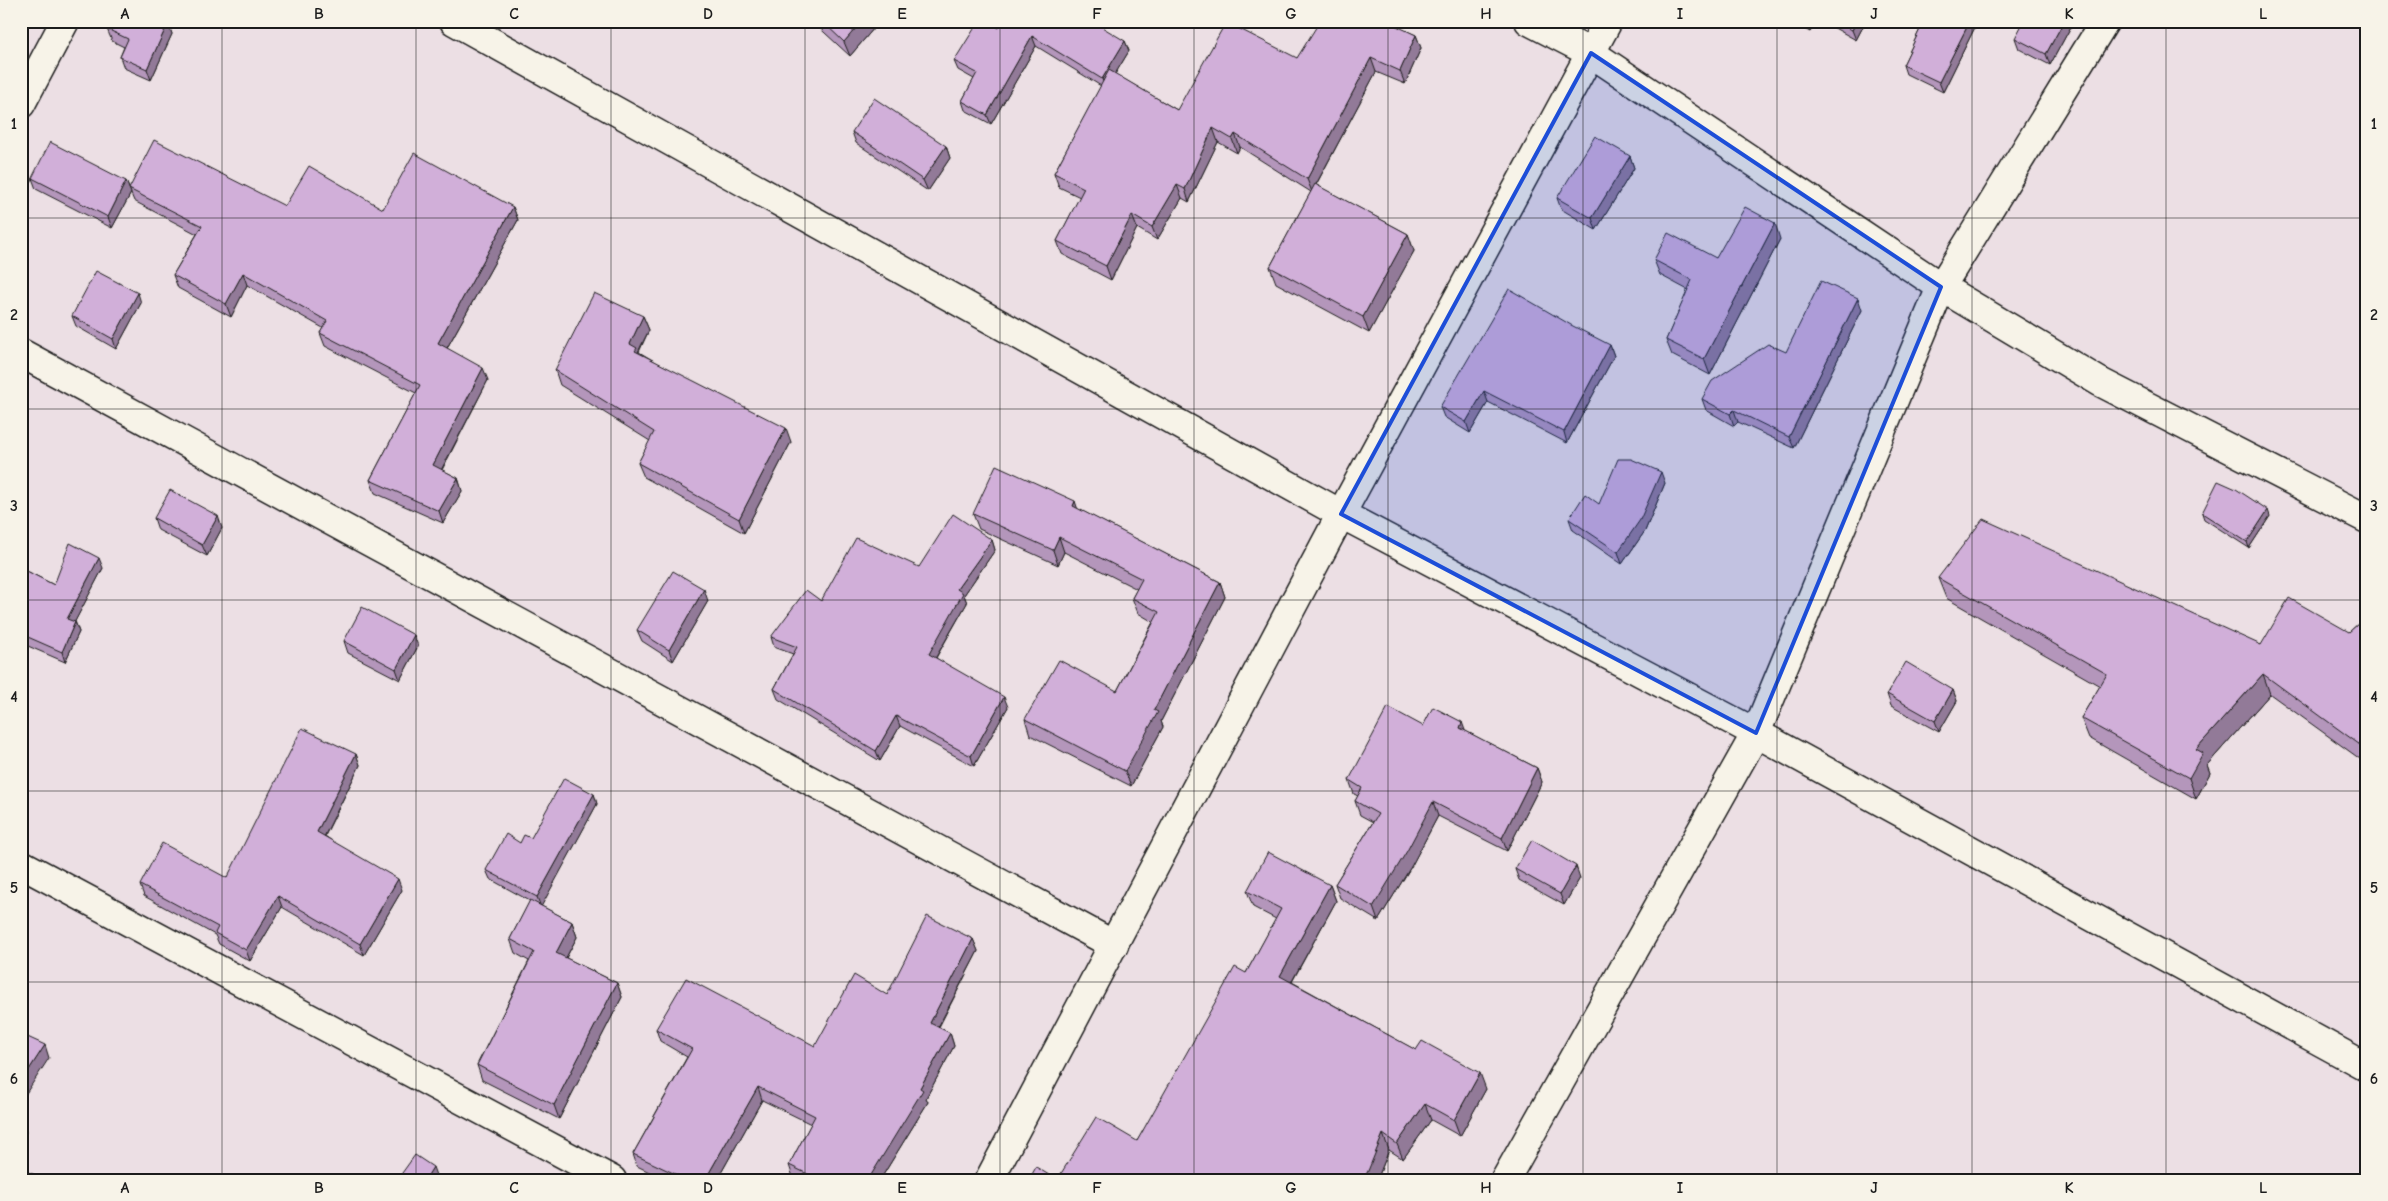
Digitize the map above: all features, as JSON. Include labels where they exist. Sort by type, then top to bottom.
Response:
[{"type":"street","points":[[21,104],[65,21]]},
{"type":"street","points":[[454,21],[1340,514],[1756,733],[2367,1067]]},
{"type":"street","points":[[1529,21],[1592,54],[1941,287],[2100,382],[2367,519]]},
{"type":"street","points":[[989,1180],[1340,514],[1592,54],[1608,21]]},
{"type":"street","points":[[1505,1180],[1756,733],[1941,287],[2104,21]]},
{"type":"street","points":[[21,353],[1114,945]]},
{"type":"street","points":[[21,864],[612,1180]]},
{"type":"highlighted area","points":[[1591,53],[1941,287],[1756,733],[1341,514]]},
{"type":"building","points":[[111,21],[165,21],[168,23],[147,69],[120,57],[128,39],[107,29]]},
{"type":"building","points":[[822,21],[862,21],[844,42]]},
{"type":"building","points":[[979,21],[987,21],[999,28],[1003,21],[1092,21],[1125,41],[1102,79],[1032,36],[987,115],[962,101],[977,73],[954,61]]},
{"type":"building","points":[[1320,21],[1386,21],[1416,35],[1400,71],[1371,58],[1307,179],[1235,134],[1232,139],[1213,128],[1185,189],[1177,185],[1152,227],[1132,215],[1106,266],[1057,241],[1084,188],[1054,173],[1109,70],[1177,110],[1226,22],[1297,58]]},
{"type":"building","points":[[1836,21],[1857,21],[1852,30]]},
{"type":"building","points":[[1924,21],[1970,21],[1939,82],[1903,65]]},
{"type":"building","points":[[2024,21],[2064,21],[2046,54],[2015,38]]},
{"type":"building","points":[[874,98],[946,146],[923,180],[852,132]]},
{"type":"building","points":[[1595,136],[1630,156],[1592,218],[1557,198]]},
{"type":"building","points":[[154,140],[285,206],[309,166],[383,209],[414,153],[513,207],[438,343],[483,368],[433,465],[458,478],[439,511],[370,480],[420,385],[320,333],[327,321],[243,273],[226,304],[173,275],[202,226],[129,189]]},
{"type":"building","points":[[50,142],[126,181],[108,217],[32,178]]},
{"type":"building","points":[[1315,184],[1408,234],[1363,317],[1270,267]]},
{"type":"building","points":[[1745,207],[1775,223],[1704,359],[1666,340],[1692,280],[1654,260],[1668,233],[1716,258]]},
{"type":"building","points":[[96,271],[138,293],[113,339],[72,316]]},
{"type":"building","points":[[1821,281],[1858,298],[1789,437],[1734,410],[1730,414],[1702,399],[1712,381],[1768,344],[1786,352]]},
{"type":"building","points":[[1509,289],[1610,345],[1564,432],[1484,391],[1466,422],[1440,407]]},
{"type":"building","points":[[594,293],[643,316],[630,344],[637,348],[635,351],[786,428],[739,519],[638,463],[654,432],[555,370]]},
{"type":"building","points":[[1618,459],[1631,459],[1661,472],[1640,520],[1618,552],[1569,519],[1585,494],[1599,504]]},
{"type":"building","points":[[996,465],[1075,501],[1073,506],[1220,582],[1154,710],[1158,712],[1125,771],[1025,719],[1059,660],[1117,691],[1159,612],[1132,598],[1142,579],[1059,537],[1053,550],[973,514]]},
{"type":"building","points":[[2218,481],[2236,489],[2268,510],[2247,542],[2202,513]]},
{"type":"building","points":[[170,490],[218,516],[202,545],[154,518]]},
{"type":"building","points":[[953,514],[992,540],[957,589],[963,593],[929,654],[1004,697],[971,756],[896,716],[876,751],[774,689],[797,647],[771,637],[806,590],[821,601],[856,538],[919,567]]},
{"type":"building","points":[[1983,519],[2261,645],[2289,598],[2349,632],[2367,616],[2367,750],[2263,674],[2196,749],[2203,753],[2189,778],[2081,718],[2107,674],[1938,578]]},
{"type":"building","points":[[70,543],[99,558],[67,619],[75,622],[62,652],[21,634],[21,568],[54,585]]},
{"type":"building","points":[[673,571],[704,589],[669,650],[637,630]]},
{"type":"building","points":[[362,607],[414,635],[396,669],[344,641]]},
{"type":"building","points":[[1906,662],[1953,690],[1935,721],[1887,694]]},
{"type":"building","points":[[1388,707],[1423,726],[1433,707],[1462,722],[1460,728],[1537,768],[1502,838],[1433,802],[1407,851],[1373,907],[1335,884],[1378,814],[1355,801],[1362,788],[1349,780]]},
{"type":"building","points":[[302,728],[356,754],[317,832],[398,879],[360,944],[278,896],[246,950],[215,933],[218,927],[140,885],[162,843],[227,878]]},
{"type":"building","points":[[564,778],[594,794],[537,897],[486,870],[506,834],[520,843],[524,835],[531,838]]},
{"type":"building","points":[[1532,840],[1576,866],[1560,894],[1515,869]]},
{"type":"building","points":[[1268,852],[1330,885],[1280,976],[1416,1050],[1422,1041],[1480,1073],[1454,1120],[1425,1104],[1397,1144],[1383,1134],[1363,1180],[1057,1180],[1096,1117],[1137,1141],[1235,967],[1246,973],[1281,909],[1247,891]]},
{"type":"building","points":[[530,900],[572,922],[556,953],[617,983],[554,1105],[477,1065],[534,952],[510,939]]},
{"type":"building","points":[[927,916],[973,939],[930,1023],[950,1033],[920,1088],[923,1090],[868,1180],[820,1180],[789,1165],[815,1116],[758,1087],[705,1180],[688,1180],[633,1154],[692,1049],[656,1029],[686,978],[815,1046],[854,975],[887,995]]},
{"type":"building","points":[[21,1034],[45,1045],[21,1082]]},
{"type":"building","points":[[415,1155],[433,1167],[425,1180],[397,1180]]},
{"type":"building","points":[[1036,1167],[1057,1180],[1029,1180]]},
{"type":"building","points":[[21,1169],[47,1180],[21,1180]]},
{"type":"building","points":[[92,1176],[98,1180],[90,1180]]}]
